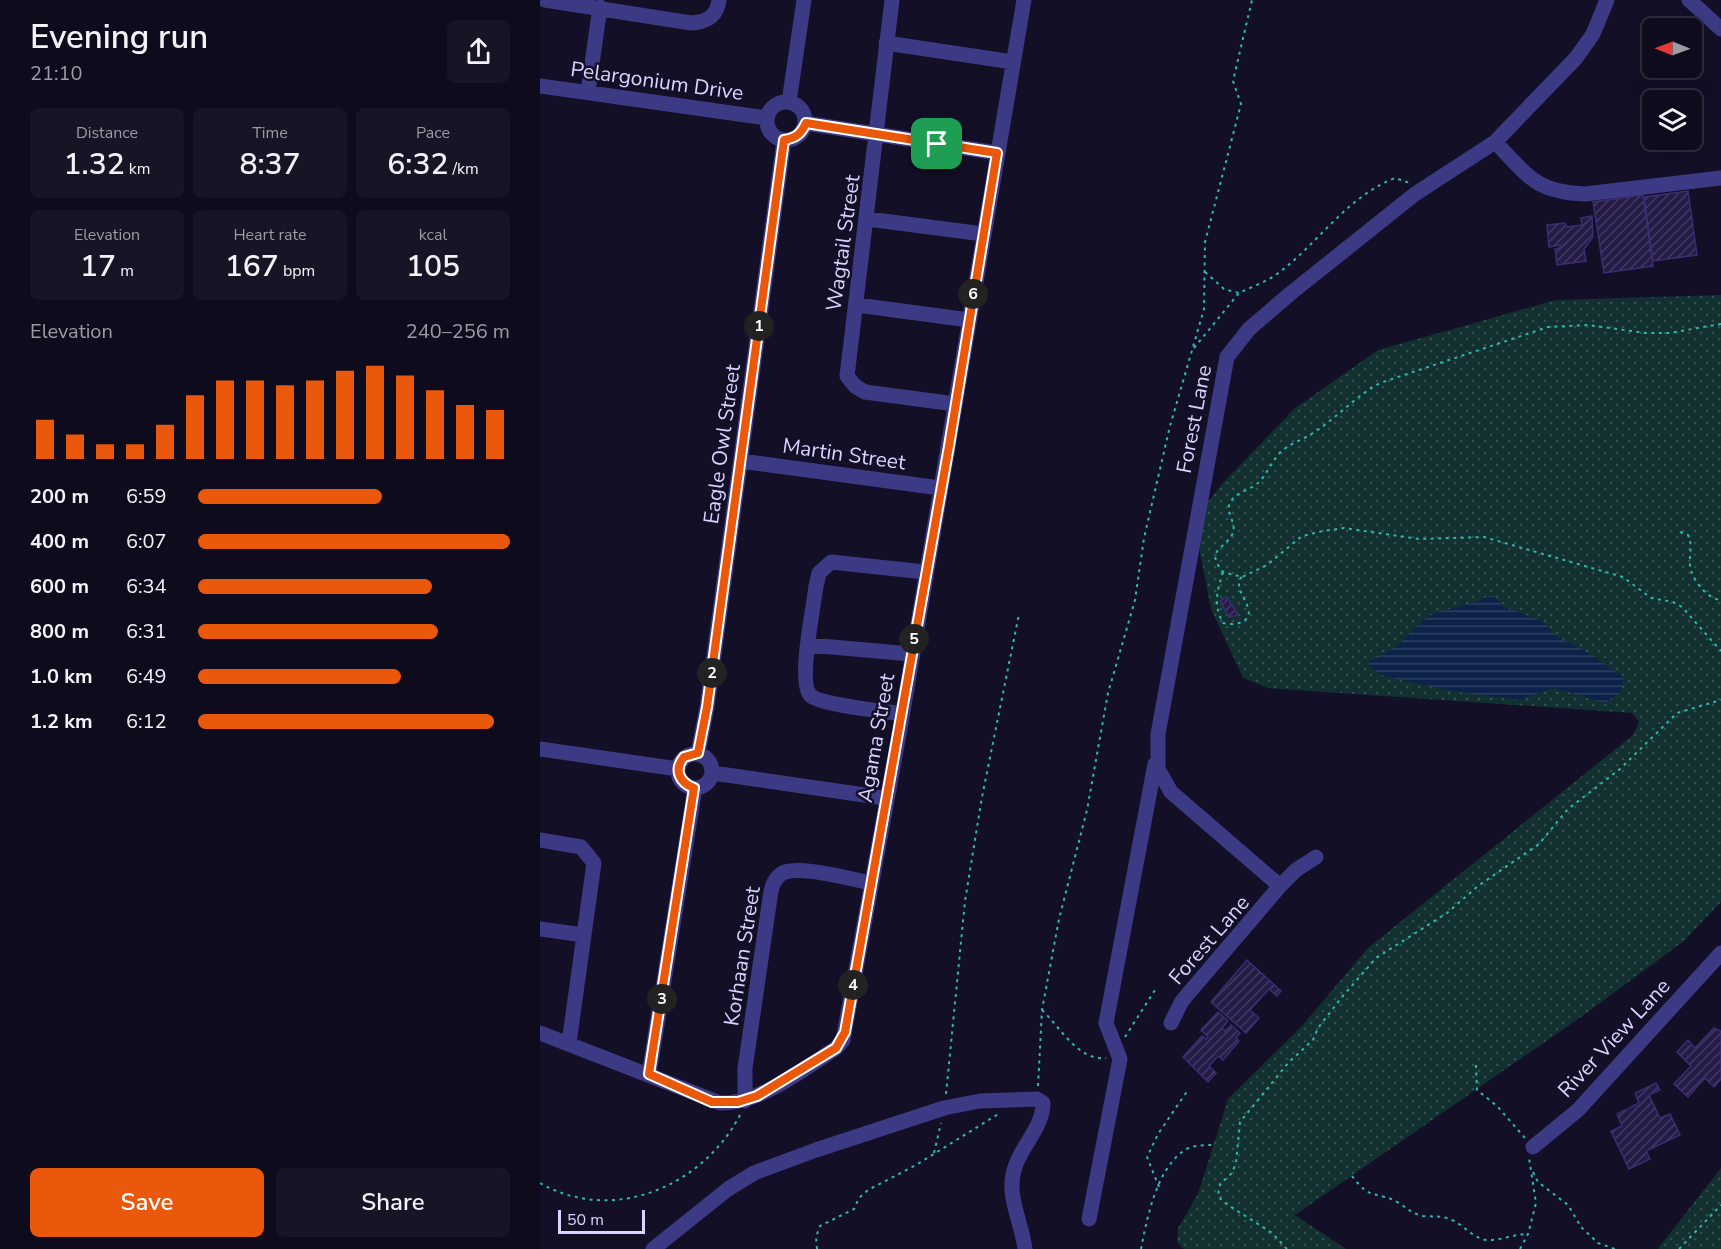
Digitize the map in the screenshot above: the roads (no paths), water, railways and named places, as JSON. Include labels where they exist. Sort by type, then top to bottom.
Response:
[{"type":"street","points":[[544,0],[700,22],[713,15],[719,0]]},
{"type":"street","points":[[789,102],[804,0]]},
{"type":"street","name":"Wagtail Street","points":[[892,0],[868,219],[847,367],[851,383],[865,392],[956,404]]},
{"type":"street","name":"Agama Street","points":[[540,1033],[649,1074],[712,1102],[745,1101],[836,1048],[843,1040],[956,404],[1024,0]]},
{"type":"street","name":"Forest Lane","points":[[1280,886],[1171,792],[1159,775],[1158,734],[1227,357],[1235,344],[1260,319],[1424,188],[1495,142],[1576,57],[1593,34],[1607,0]]},
{"type":"street","points":[[1689,0],[1721,29]]},
{"type":"street","points":[[588,92],[600,7]]},
{"type":"street","points":[[886,43],[1013,62]]},
{"type":"street","name":"Pelargonium Drive","points":[[540,86],[767,118]]},
{"type":"street","points":[[789,102],[801,109],[806,123],[802,132],[794,139],[784,140],[771,133],[767,118],[771,109],[779,103],[789,102]]},
{"type":"street","points":[[806,123],[997,153]]},
{"type":"street","name":"Eagle Owl Street","points":[[698,753],[707,707],[784,140]]},
{"type":"street","points":[[1495,142],[1534,182],[1562,193],[1604,192],[1721,178]]},
{"type":"street","points":[[868,219],[984,234]]},
{"type":"street","points":[[857,305],[969,320]]},
{"type":"street","name":"Martin Street","points":[[741,461],[940,488]]},
{"type":"street","points":[[902,714],[825,702],[811,696],[804,681],[817,581],[826,565],[847,562],[926,572]]},
{"type":"street","points":[[809,645],[911,654]]},
{"type":"street","points":[[540,749],[678,769]]},
{"type":"street","points":[[698,753],[705,756],[711,763],[713,773],[710,782],[703,787],[694,788],[685,785],[679,777],[678,769],[684,757],[698,753]]},
{"type":"street","points":[[1089,1219],[1120,1059],[1106,1023],[1157,755]]},
{"type":"street","points":[[713,773],[885,798]]},
{"type":"street","points":[[649,1074],[694,788]]},
{"type":"street","points":[[540,840],[581,847],[594,863],[569,1043]]},
{"type":"street","name":"Forest Lane","points":[[1171,1023],[1182,1001],[1269,903],[1280,886],[1296,870],[1316,857]]},
{"type":"street","name":"Korhaan Street","points":[[745,1101],[745,1068],[771,891],[775,881],[782,874],[795,872],[871,883]]},
{"type":"street","points":[[540,928],[584,935]]},
{"type":"street","name":"River View Lane","points":[[1533,1147],[1578,1110],[1721,953]]},
{"type":"street","points":[[653,1249],[728,1189],[754,1173],[944,1108],[980,1101],[1037,1099],[1043,1103],[1042,1115],[1015,1167],[1011,1187],[1026,1249]]},
{"type":"water","points":[[1493,596],[1504,607],[1542,621],[1556,636],[1582,649],[1624,677],[1621,693],[1604,703],[1554,688],[1519,700],[1457,692],[1386,677],[1369,667],[1370,661],[1397,646],[1427,617]]}]
